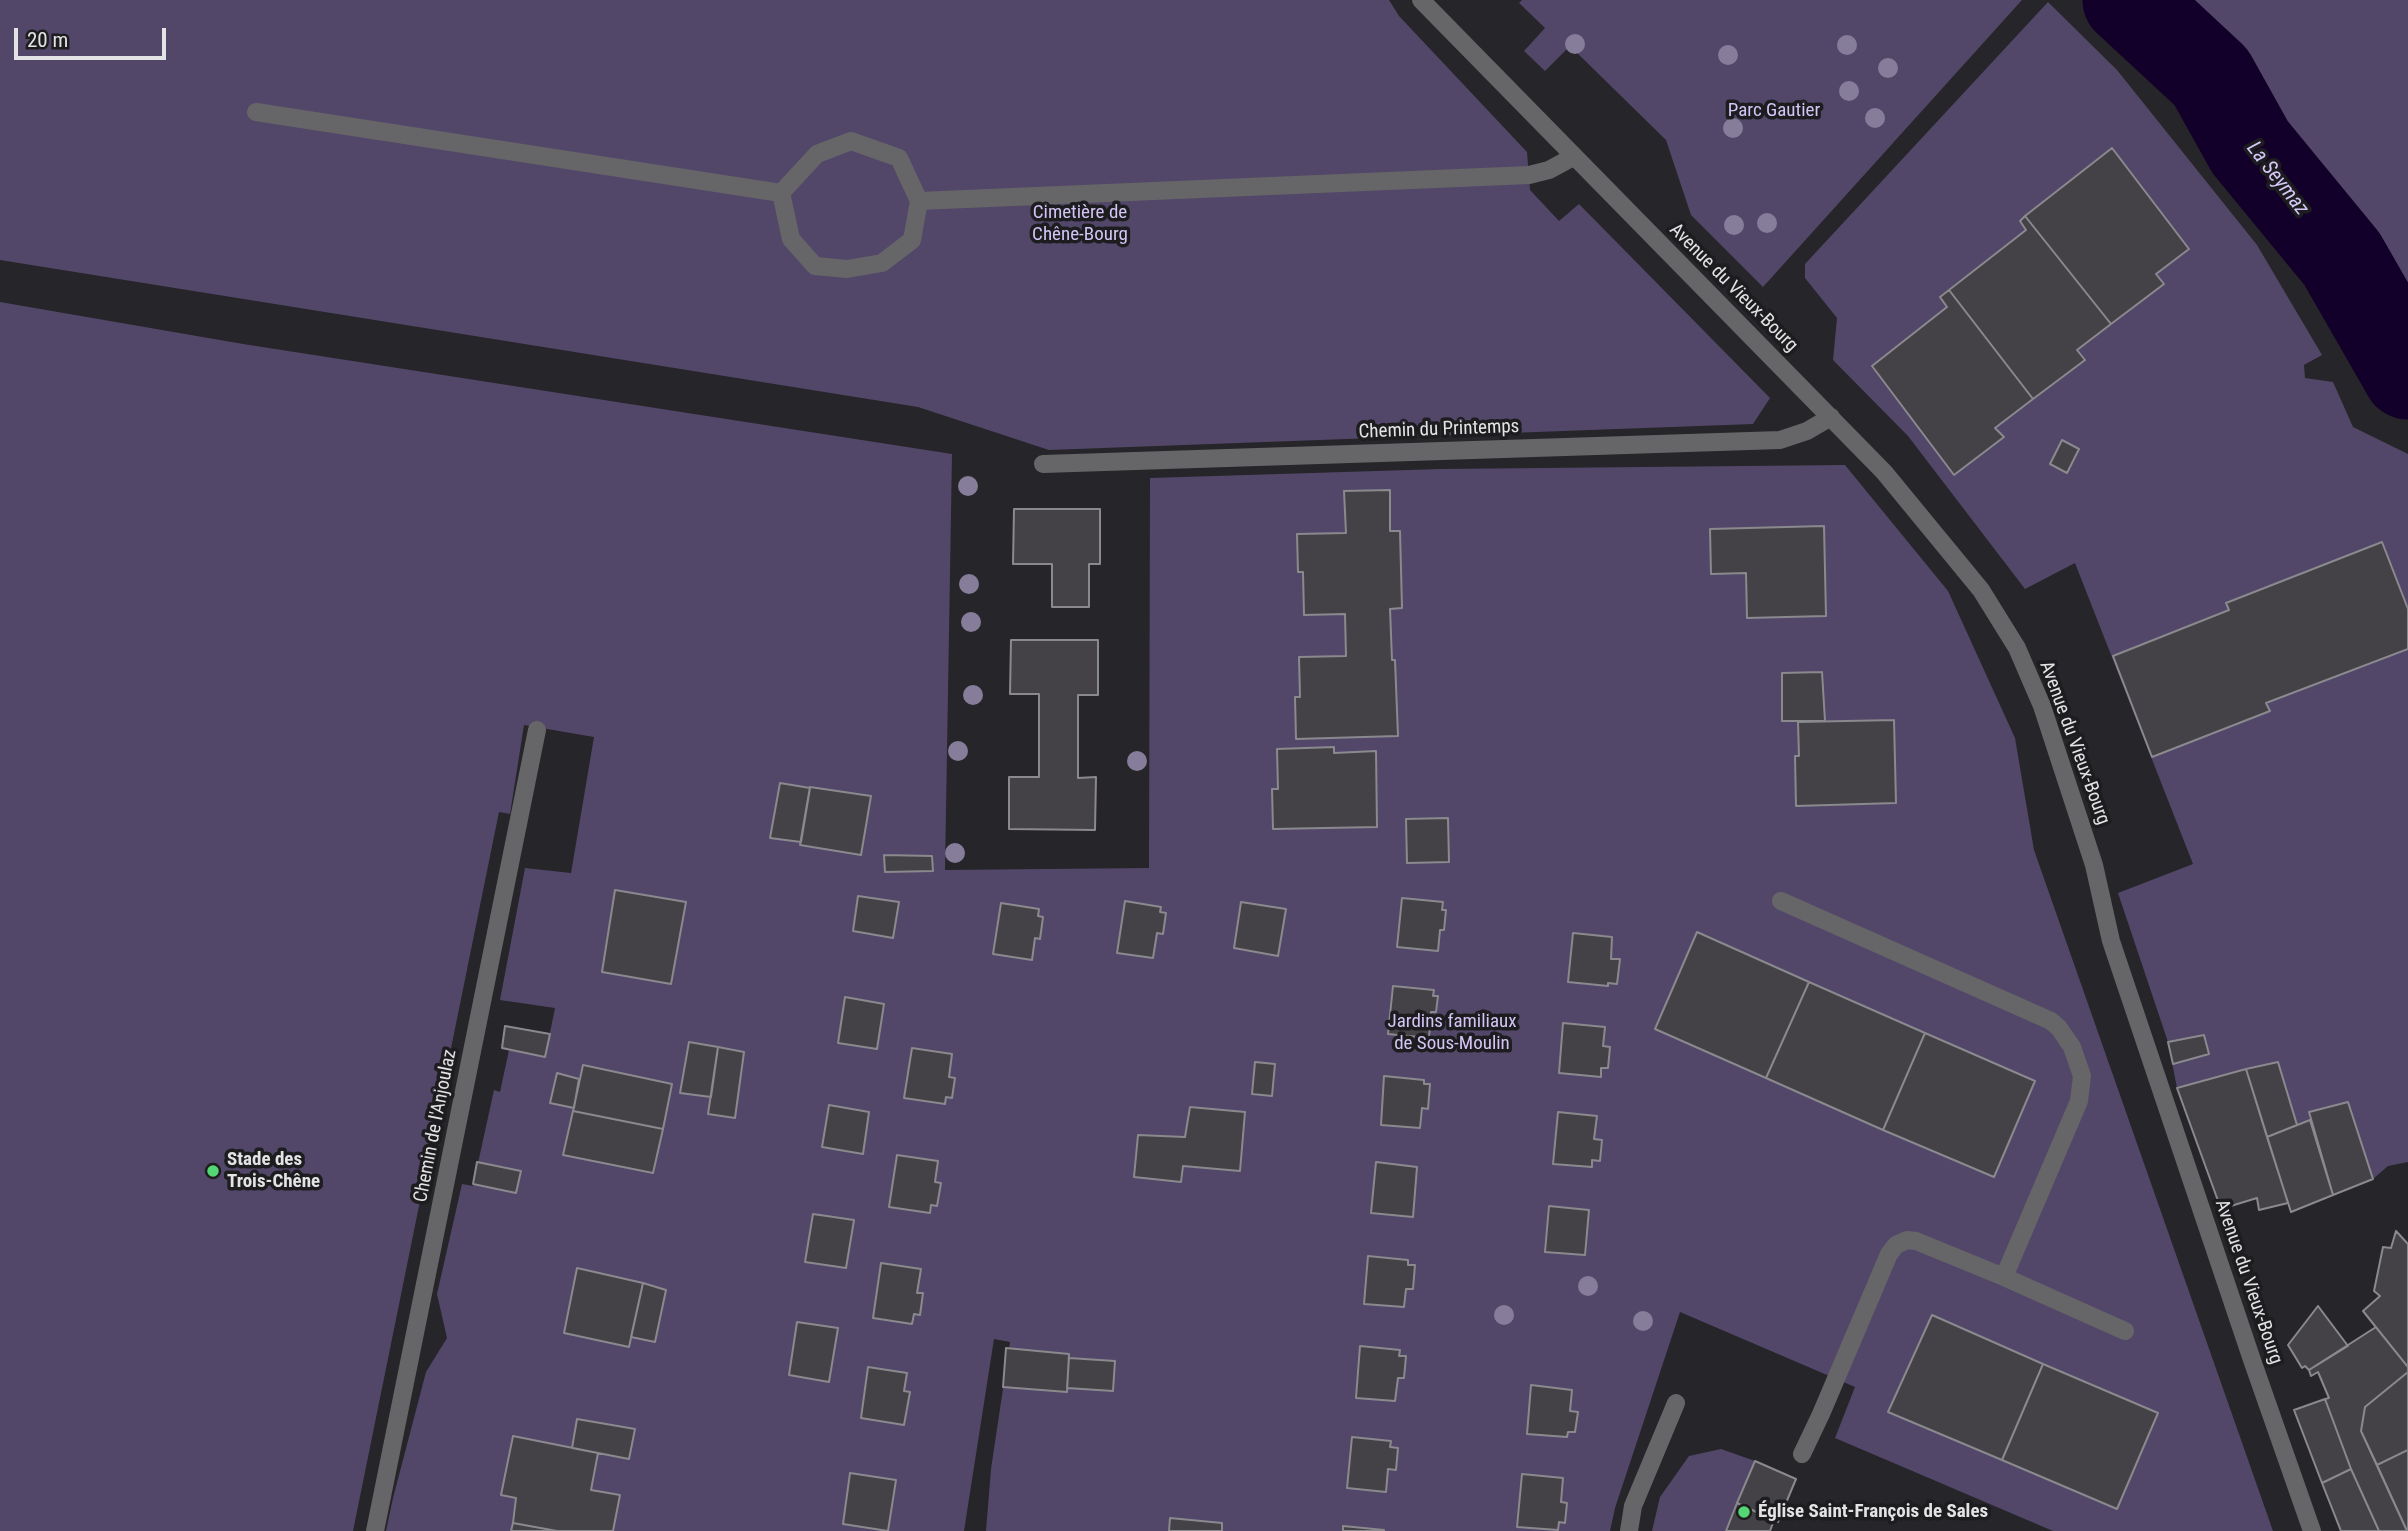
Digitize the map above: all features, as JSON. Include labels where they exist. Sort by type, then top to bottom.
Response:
[{"type":"street","name":"Avenue du Vieux-Bourg","points":[[1421,0],[1884,472],[1981,590],[2022,660],[2042,706],[2094,865],[2110,941],[2312,1531]]},
{"type":"street","points":[[256,112],[781,193]]},
{"type":"street","points":[[851,141],[899,158],[919,201],[912,240],[881,264],[847,268],[815,266],[791,239],[781,193],[817,154],[851,141]]},
{"type":"street","points":[[919,201],[1529,175],[1549,170],[1573,157]]},
{"type":"street","name":"Chemin du Printemps","points":[[1043,464],[1780,440],[1807,431],[1831,417]]},
{"type":"street","name":"Chemin de l'Anjoulaz","points":[[376,1531],[537,730]]},
{"type":"street","points":[[1781,901],[2040,1015],[2059,1028],[2072,1047],[2082,1076],[2079,1101],[2004,1277]]},
{"type":"street","points":[[1802,1454],[1889,1254],[1896,1245],[1906,1240],[1916,1241],[2004,1277],[2125,1331]]},
{"type":"street","points":[[1629,1531],[1633,1506],[1676,1403]]},
{"type":"green space","name":"Cimetière de Chêne-Bourg","points":[[0,0],[1389,0],[1399,16],[1527,152],[1530,190],[1559,221],[1579,204],[1770,398],[1753,424],[1049,450],[918,407],[0,260]]},
{"type":"green space","name":"Parc Gautier","points":[[1522,0],[2022,0],[1763,287],[1691,215],[1666,140],[1570,46],[1545,71],[1524,51],[1545,28],[1519,3]]},
{"type":"green space","points":[[2160,0],[2408,0],[2408,308],[2391,276],[2282,154],[2208,52]]},
{"type":"green space","points":[[2048,2],[2117,70],[2257,245],[2322,355],[2304,365],[2305,378],[2333,382],[2353,427],[2408,454],[2408,1162],[2388,1166],[2373,1179],[2348,1102],[2309,1112],[2310,1120],[2297,1125],[2278,1062],[2177,1088],[2168,1042],[2118,893],[2193,864],[2075,563],[2025,589],[1908,436],[1833,360],[1837,318],[1805,278],[1805,264]],"holes":[[[2111,148],[2189,249],[2156,274],[2163,283],[2077,350],[2085,360],[1995,428],[2004,437],[1954,475],[1872,367],[1947,307],[1940,296],[2026,230],[2020,220]]]},
{"type":"green space","name":"Jardins familiaux de Sous-Moulin","points":[[0,302],[243,344],[952,454],[945,870],[1149,868],[1150,478],[1441,469],[1845,465],[1948,591],[2015,738],[2034,850],[2273,1531],[2053,1531],[1835,1438],[1855,1387],[1680,1312],[1615,1508],[1610,1531],[986,1531],[991,1469],[1010,1342],[994,1339],[964,1531],[386,1531],[426,1372],[447,1338],[437,1294],[462,1184],[473,1186],[494,1090],[500,1092],[509,1050],[545,1057],[555,1008],[500,1000],[525,868],[571,873],[594,737],[524,725],[510,814],[499,812],[353,1531],[0,1531]]},
{"type":"green space","points":[[1721,1449],[1755,1461],[1726,1531],[1652,1531],[1660,1497],[1689,1456]]},
{"type":"building","points":[[2112,148],[2189,249],[2156,274],[2164,284],[2111,324],[2025,216]]},
{"type":"building","points":[[2025,216],[2111,324],[2077,350],[2085,360],[2033,399],[1949,290],[2026,230],[2020,221]]},
{"type":"building","points":[[1949,290],[2033,399],[1995,428],[2004,437],[1954,475],[1872,366],[1947,307],[1940,297]]},
{"type":"building","points":[[2062,440],[2079,449],[2067,473],[2050,464]]},
{"type":"building","points":[[1390,490],[1390,531],[1400,531],[1402,608],[1390,609],[1398,736],[1296,739],[1295,697],[1300,697],[1299,657],[1346,656],[1345,614],[1304,615],[1303,572],[1298,572],[1297,534],[1346,533],[1344,491]]},
{"type":"building","points":[[1014,509],[1100,509],[1100,564],[1089,564],[1089,607],[1052,607],[1052,564],[1013,564]]},
{"type":"building","points":[[1824,526],[1826,616],[1747,618],[1746,573],[1711,574],[1710,529]]},
{"type":"building","points":[[2382,542],[2408,609],[2408,649],[2266,703],[2270,711],[2152,757],[2113,656],[2229,610],[2226,603]]},
{"type":"building","points":[[1011,640],[1098,640],[1098,695],[1078,695],[1078,778],[1096,777],[1095,830],[1009,829],[1009,777],[1039,777],[1039,694],[1010,694]]},
{"type":"building","points":[[1822,672],[1825,721],[1782,721],[1782,673]]},
{"type":"building","points":[[1894,720],[1896,803],[1796,806],[1795,756],[1799,756],[1798,722]]},
{"type":"building","points":[[1334,747],[1334,753],[1376,751],[1377,827],[1273,829],[1272,789],[1278,789],[1277,749]]},
{"type":"building","points":[[780,783],[810,788],[801,842],[770,838]]},
{"type":"building","points":[[810,787],[871,796],[861,855],[800,845]]},
{"type":"building","points":[[1448,818],[1449,862],[1407,863],[1406,819]]},
{"type":"building","points":[[884,855],[932,856],[933,871],[885,872]]},
{"type":"building","points":[[615,890],[686,902],[671,984],[602,972]]},
{"type":"building","points":[[858,896],[899,902],[893,938],[853,931]]},
{"type":"building","points":[[1402,898],[1443,902],[1442,910],[1446,910],[1444,930],[1440,930],[1438,951],[1397,947]]},
{"type":"building","points":[[1125,901],[1161,907],[1160,912],[1166,913],[1163,934],[1157,933],[1153,958],[1117,953]]},
{"type":"building","points":[[1241,902],[1286,909],[1278,956],[1234,948]]},
{"type":"building","points":[[1001,903],[1039,909],[1038,916],[1043,917],[1040,939],[1035,938],[1032,960],[993,954]]},
{"type":"building","points":[[1697,932],[1809,982],[1766,1078],[1655,1029]]},
{"type":"building","points":[[1573,933],[1612,937],[1611,959],[1620,959],[1617,984],[1608,983],[1608,986],[1568,982]]},
{"type":"building","points":[[1809,982],[1925,1033],[1883,1130],[1766,1078]]},
{"type":"building","points":[[1393,986],[1434,990],[1433,996],[1438,996],[1436,1012],[1431,1012],[1429,1038],[1388,1034]]},
{"type":"building","points":[[845,997],[884,1004],[877,1049],[838,1043]]},
{"type":"building","points":[[1563,1023],[1605,1027],[1603,1046],[1610,1047],[1608,1068],[1601,1068],[1601,1077],[1559,1073]]},
{"type":"building","points":[[505,1026],[550,1034],[545,1057],[502,1048]]},
{"type":"building","points":[[1925,1033],[2035,1081],[1994,1177],[1883,1130]]},
{"type":"building","points":[[2204,1035],[2209,1054],[2173,1064],[2168,1042]]},
{"type":"building","points":[[689,1042],[718,1047],[711,1097],[680,1093]]},
{"type":"building","points":[[718,1047],[744,1052],[735,1118],[708,1114]]},
{"type":"building","points":[[912,1048],[952,1054],[949,1077],[955,1078],[952,1098],[946,1097],[945,1104],[904,1098]]},
{"type":"building","points":[[1255,1062],[1275,1064],[1272,1096],[1252,1094]]},
{"type":"building","points":[[2278,1062],[2297,1125],[2267,1137],[2246,1069]]},
{"type":"building","points":[[583,1065],[672,1084],[663,1129],[573,1111]]},
{"type":"building","points":[[2246,1069],[2288,1203],[2259,1210],[2257,1198],[2221,1209],[2177,1088]]},
{"type":"building","points":[[557,1073],[579,1079],[574,1108],[550,1103]]},
{"type":"building","points":[[1384,1076],[1424,1080],[1424,1084],[1430,1084],[1428,1109],[1422,1108],[1420,1128],[1381,1125]]},
{"type":"building","points":[[2348,1102],[2373,1179],[2333,1195],[2309,1112]]},
{"type":"building","points":[[829,1105],[869,1112],[863,1154],[822,1147]]},
{"type":"building","points":[[1190,1107],[1245,1112],[1240,1171],[1183,1166],[1181,1182],[1134,1177],[1138,1135],[1185,1137]]},
{"type":"building","points":[[573,1111],[663,1129],[653,1173],[563,1155]]},
{"type":"building","points":[[1558,1112],[1597,1116],[1594,1139],[1602,1140],[1600,1161],[1592,1160],[1592,1167],[1553,1164]]},
{"type":"building","points":[[2310,1120],[2333,1195],[2291,1212],[2267,1137]]},
{"type":"building","points":[[897,1155],[938,1161],[935,1182],[941,1183],[937,1206],[931,1205],[930,1213],[889,1207]]},
{"type":"building","points":[[477,1162],[521,1171],[516,1193],[473,1184]]},
{"type":"building","points":[[1376,1162],[1417,1167],[1413,1217],[1371,1213]]},
{"type":"building","points":[[1549,1206],[1589,1210],[1585,1255],[1545,1252]]},
{"type":"building","points":[[813,1214],[854,1220],[846,1268],[805,1262]]},
{"type":"building","points":[[2396,1231],[2408,1244],[2408,1367],[2363,1311],[2380,1296],[2374,1291],[2383,1247],[2391,1248]]},
{"type":"building","points":[[1368,1256],[1408,1260],[1408,1265],[1415,1265],[1413,1289],[1406,1289],[1404,1307],[1364,1304]]},
{"type":"building","points":[[881,1263],[921,1269],[917,1293],[923,1293],[920,1315],[914,1314],[912,1324],[873,1318]]},
{"type":"building","points":[[577,1268],[643,1283],[629,1347],[564,1333]]},
{"type":"building","points":[[643,1283],[666,1290],[655,1342],[631,1337]]},
{"type":"building","points":[[2318,1306],[2348,1346],[2309,1370],[2305,1366],[2302,1368],[2288,1345]]},
{"type":"building","points":[[1932,1315],[2043,1364],[2002,1460],[1888,1412]]},
{"type":"building","points":[[797,1322],[838,1328],[829,1382],[789,1375]]},
{"type":"building","points":[[2376,1327],[2408,1367],[2408,1372],[2365,1407],[2361,1431],[2407,1531],[2379,1531],[2351,1469],[2318,1372],[2311,1376],[2309,1370]]},
{"type":"building","points":[[1360,1346],[1400,1350],[1399,1356],[1406,1356],[1404,1378],[1398,1378],[1395,1401],[1356,1398]]},
{"type":"building","points":[[1006,1348],[1069,1354],[1067,1392],[1003,1387]]},
{"type":"building","points":[[1069,1358],[1115,1361],[1113,1391],[1067,1388]]},
{"type":"building","points":[[2043,1364],[2158,1413],[2117,1509],[2002,1460]]},
{"type":"building","points":[[868,1367],[907,1373],[904,1391],[910,1392],[904,1425],[861,1418]]},
{"type":"building","points":[[2408,1372],[2408,1450],[2377,1465],[2361,1431],[2365,1407]]},
{"type":"building","points":[[1531,1385],[1572,1390],[1570,1411],[1578,1412],[1575,1432],[1568,1432],[1567,1437],[1527,1434]]},
{"type":"building","points":[[2325,1399],[2351,1469],[2322,1483],[2294,1410]]},
{"type":"building","points":[[577,1419],[635,1429],[629,1459],[572,1448]]},
{"type":"building","points":[[513,1436],[598,1453],[591,1490],[620,1495],[613,1531],[557,1531],[513,1523],[516,1498],[501,1495]]},
{"type":"building","points":[[1352,1437],[1391,1441],[1390,1447],[1398,1448],[1396,1470],[1388,1469],[1386,1492],[1347,1488]]},
{"type":"building","points":[[2408,1450],[2408,1531],[2407,1531],[2377,1465]]},
{"type":"building","points":[[1755,1461],[1796,1479],[1778,1522],[1737,1503]]},
{"type":"building","points":[[2351,1469],[2379,1531],[2341,1531],[2322,1483]]},
{"type":"building","points":[[850,1473],[896,1480],[888,1531],[843,1524]]},
{"type":"building","points":[[1522,1474],[1563,1478],[1561,1502],[1567,1503],[1565,1523],[1559,1522],[1558,1530],[1517,1527]]},
{"type":"building","name":"Église Saint-François de Sales","points":[[1737,1503],[1774,1520],[1770,1531],[1726,1531]]},
{"type":"building","points":[[1170,1518],[1222,1523],[1222,1531],[1169,1531]]},
{"type":"building","points":[[513,1523],[557,1531],[511,1531]]},
{"type":"building","points":[[1343,1526],[1384,1530],[1384,1531],[1343,1531]]},
{"type":"waterway","name":"La Seymaz","points":[[2128,0],[2211,77],[2250,147],[2342,259],[2408,374]]},
{"type":"place","name":"Stade des Trois-Chêne","points":[[213,1171]]},
{"type":"place","name":"Église Saint-François de Sales","points":[[1744,1512]]}]
